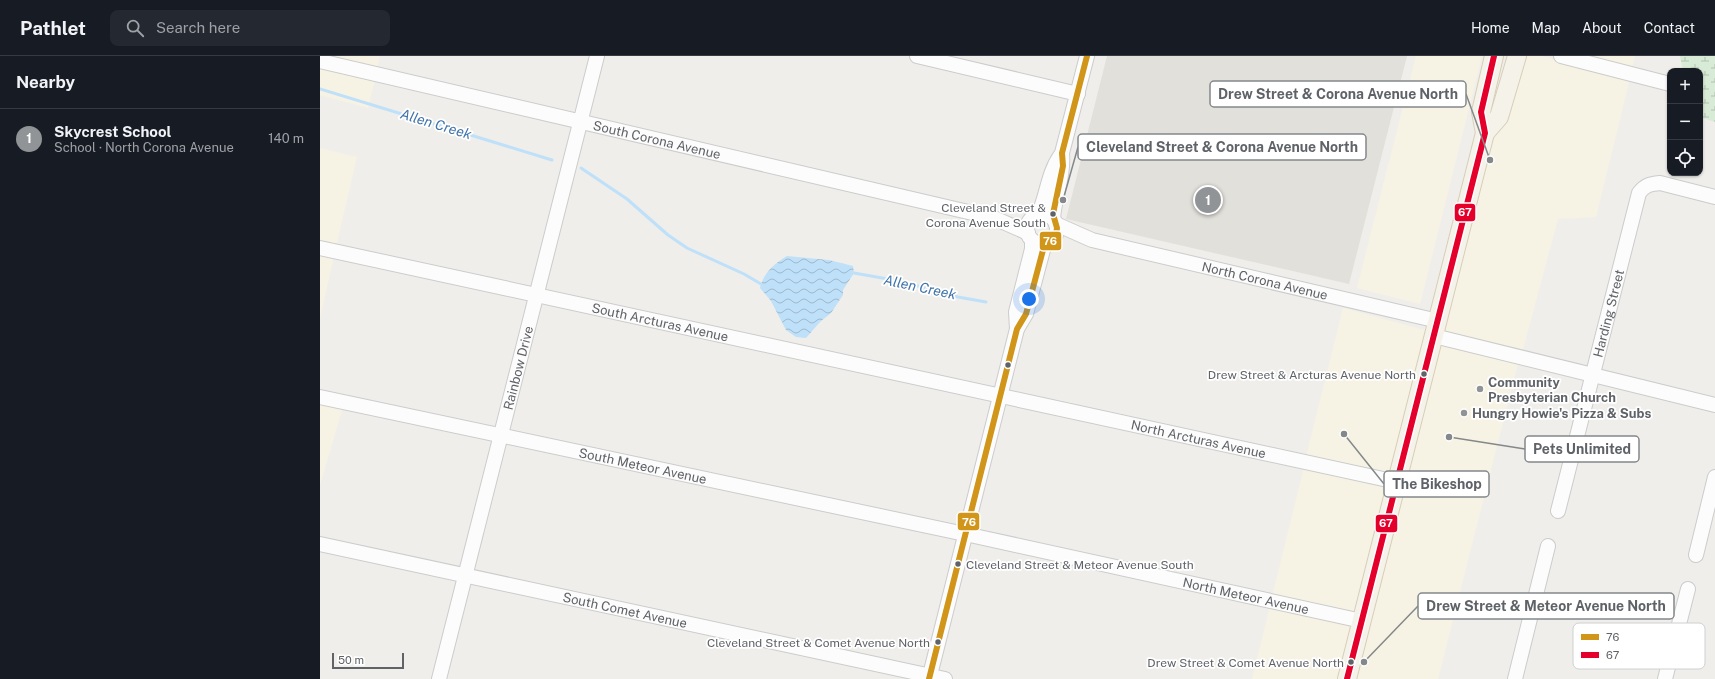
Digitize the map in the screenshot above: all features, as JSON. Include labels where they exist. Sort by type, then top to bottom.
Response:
[{"type":"main road","points":[[1347,679],[1485,133],[1481,112],[1494,56]]},
{"type":"main road","points":[[1485,133],[1499,117],[1517,56]]},
{"type":"street","name":"Rainbow Drive","points":[[438,679],[597,56]]},
{"type":"street","points":[[917,56],[1078,94]]},
{"type":"street","points":[[1017,329],[1016,312],[1032,249],[1028,225],[1044,202],[1054,165],[1062,153],[1087,56]]},
{"type":"street","points":[[1561,56],[1667,83]]},
{"type":"street","name":"South Corona Avenue","points":[[320,61],[994,218],[1030,237]]},
{"type":"street","points":[[930,677],[1017,329],[1026,314],[1043,250],[1057,232],[1054,221],[1054,203],[1063,168],[1062,153]]},
{"type":"street","name":"Harding Street","points":[[1558,511],[1636,200],[1644,187],[1651,184],[1660,183],[1715,197]]},
{"type":"street","points":[[1035,216],[1046,214],[1054,221]]},
{"type":"street","name":"South Corona Avenue","points":[[994,218],[1035,216]]},
{"type":"street","name":"North Corona Avenue","points":[[1054,221],[1092,240],[1436,328],[1591,376],[1715,406]]},
{"type":"street","points":[[1030,237],[1041,244],[1050,241]]},
{"type":"street","name":"North Corona Avenue","points":[[1050,241],[1092,240]]},
{"type":"street","name":"South Arcturas Avenue","points":[[320,248],[1000,395]]},
{"type":"street","name":"North Arcturas Avenue","points":[[1000,395],[1397,482]]},
{"type":"street","name":"South Meteor Avenue","points":[[320,397],[966,534]]},
{"type":"street","points":[[1696,555],[1715,477]]},
{"type":"street","name":"North Meteor Avenue","points":[[966,534],[1362,621]]},
{"type":"street","name":"South Comet Avenue","points":[[320,544],[930,677],[945,679]]},
{"type":"street","points":[[1515,679],[1548,546]]},
{"type":"street","points":[[1679,623],[1688,589]]},
{"type":"street","points":[[1665,679],[1668,669]]},
{"type":"shaded area","points":[[320,56],[380,56],[377,69]]},
{"type":"shaded area","points":[[1107,56],[1407,56],[1349,284],[1066,219]]},
{"type":"shaded area","points":[[1416,56],[1482,56],[1420,304],[1357,288]]},
{"type":"shaded area","points":[[1522,56],[1541,56],[1630,78],[1596,217],[1558,219],[1522,353],[1441,333],[1490,138]]},
{"type":"shaded area","points":[[1581,56],[1635,56],[1632,69]]},
{"type":"shaded area","points":[[320,66],[375,79],[368,108],[320,95]]},
{"type":"shaded area","points":[[320,148],[357,157],[336,247],[320,243]]},
{"type":"shaded area","points":[[320,253],[334,256],[320,318]]},
{"type":"shaded area","points":[[1343,308],[1424,330],[1426,323],[1432,324],[1393,476],[1306,457]]},
{"type":"shaded area","points":[[1438,342],[1518,363],[1438,679],[1353,679]]},
{"type":"shaded area","points":[[320,402],[343,407],[320,485]]},
{"type":"shaded area","points":[[1304,467],[1390,486],[1358,615],[1272,597]]},
{"type":"shaded area","points":[[1270,606],[1355,625],[1341,679],[1252,679]]},
{"type":"green space","points":[[1680,56],[1715,56],[1715,122],[1703,118],[1703,68],[1682,68]]},
{"type":"water","points":[[787,256],[829,260],[853,266],[854,273],[843,290],[843,295],[831,313],[820,322],[806,338],[796,337],[786,330],[771,301],[760,288],[764,277],[770,269]]},
{"type":"waterway","name":"Allen Creek","points":[[320,89],[552,160]]},
{"type":"waterway","name":"Allen Creek","points":[[581,168],[627,199],[668,235],[687,248],[744,274],[761,284]]},
{"type":"waterway","name":"Allen Creek","points":[[854,273],[899,281],[958,297],[986,302]]},
{"type":"transit line","name":"76","points":[[929,679],[1017,329],[1026,314],[1043,250],[1056,234],[1057,228],[1053,214],[1063,166],[1062,153],[1087,56]]},
{"type":"transit line","name":"67","points":[[1347,679],[1485,133],[1481,112],[1494,56]]},
{"type":"place","name":"Drew Street & Corona Avenue North","points":[[1490,160]]},
{"type":"place","name":"Cleveland Street & Corona Avenue North","points":[[1063,200]]},
{"type":"place","name":"Skycrest School","points":[[1208,200]]},
{"type":"place","name":"Cleveland Street & Corona Avenue South","points":[[1053,214]]},
{"type":"place","name":"Drew Street & Arcturas Avenue North","points":[[1424,374]]},
{"type":"place","name":"Community Presbyterian Church","points":[[1480,389]]},
{"type":"place","name":"Hungry Howie's Pizza & Subs","points":[[1464,413]]},
{"type":"place","name":"The Bikeshop","points":[[1344,434]]},
{"type":"place","name":"Pets Unlimited","points":[[1449,437]]},
{"type":"place","name":"Cleveland Street & Meteor Avenue South","points":[[958,564]]},
{"type":"place","name":"Cleveland Street & Comet Avenue North","points":[[938,642]]},
{"type":"place","name":"Drew Street & Comet Avenue North","points":[[1351,662]]},
{"type":"place","name":"Drew Street & Meteor Avenue North","points":[[1364,662]]}]
